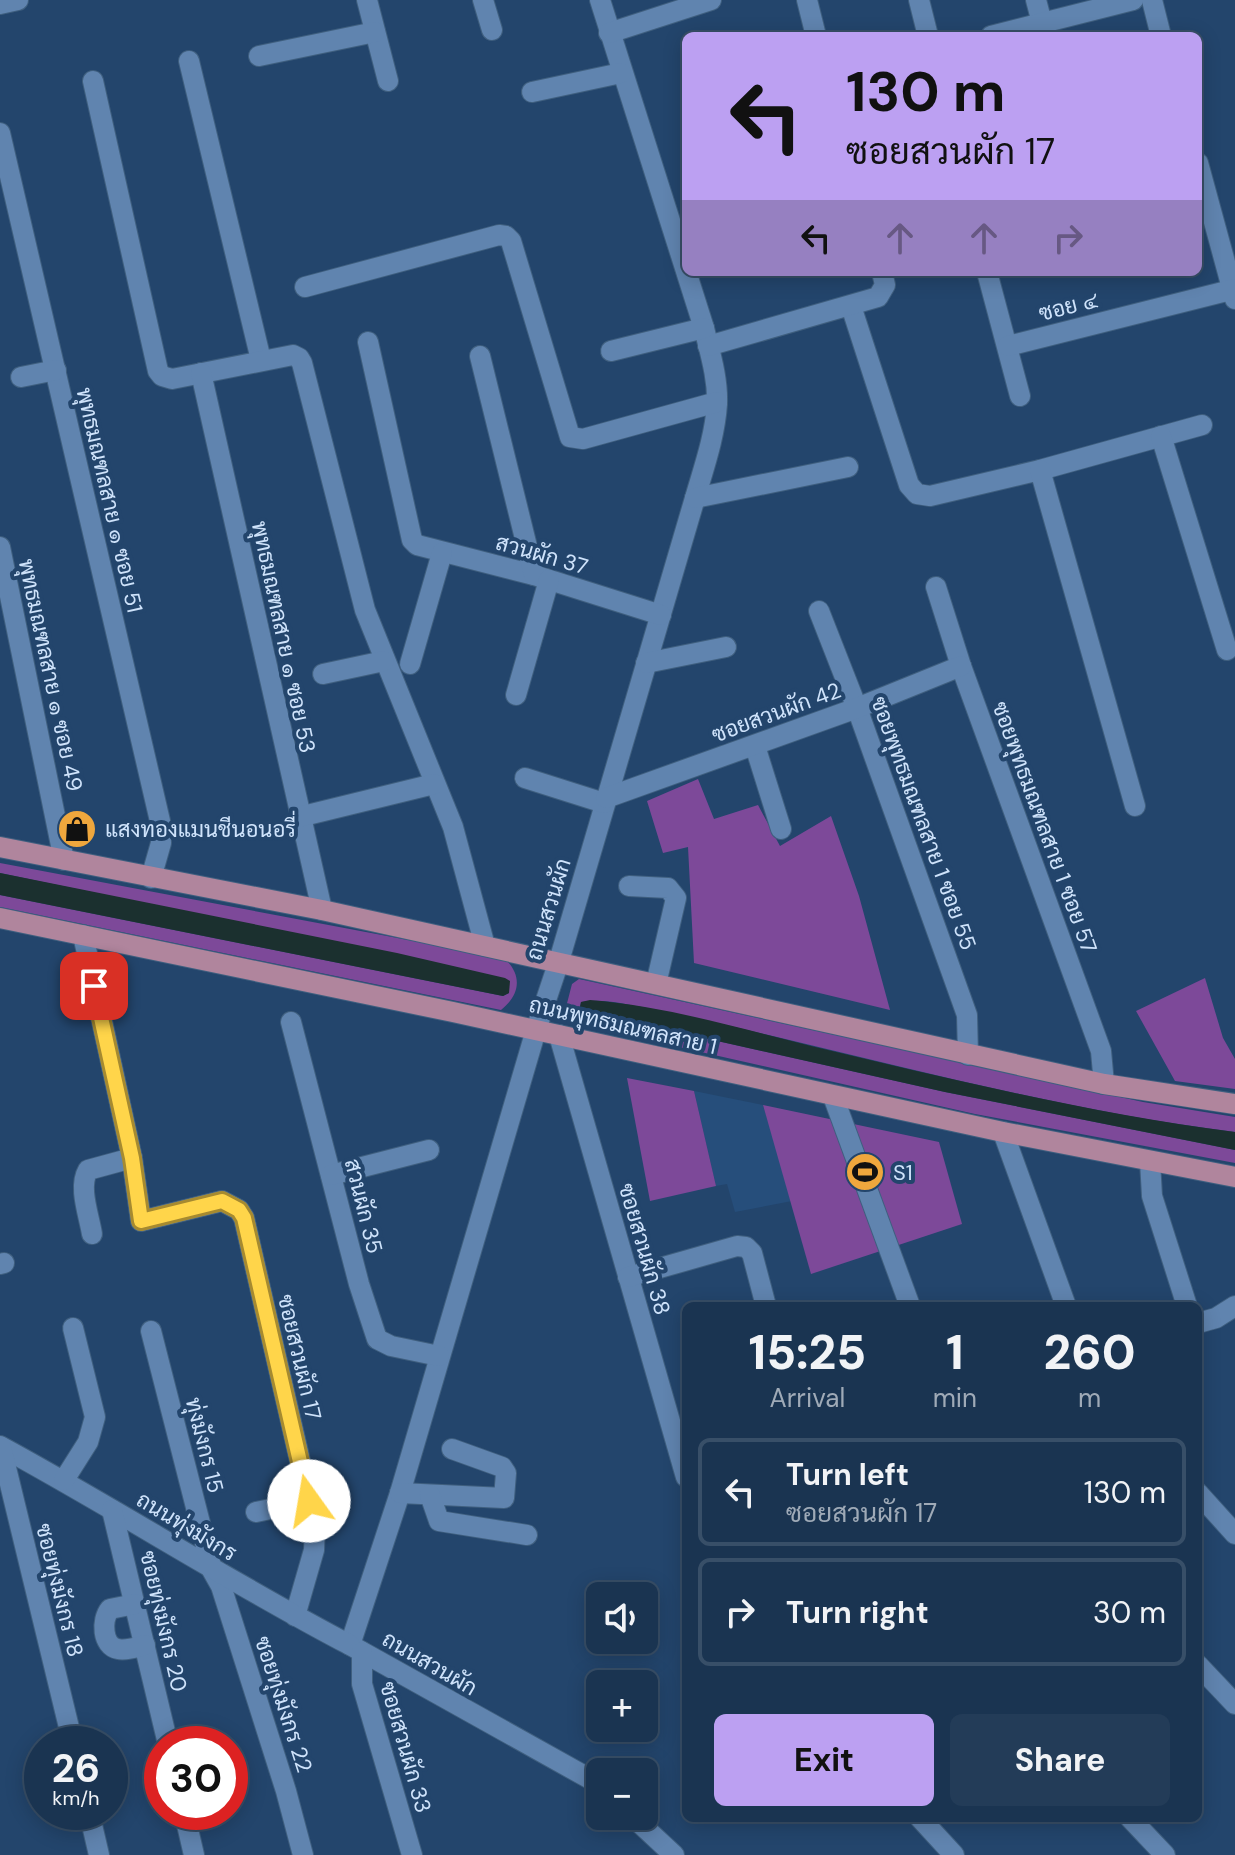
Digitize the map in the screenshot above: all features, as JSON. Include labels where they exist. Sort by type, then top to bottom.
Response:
[{"type":"main road","points":[[0,847],[322,910],[485,946],[557,967],[656,984],[1104,1084],[1235,1104]]},
{"type":"main road","name":"ถนนพุทธมณฑลสาย 1","points":[[0,918],[538,1022],[559,1035],[833,1096],[1235,1177]]},
{"type":"street","points":[[0,4],[18,0]]},
{"type":"street","points":[[367,0],[388,81]]},
{"type":"street","points":[[483,0],[492,30]]},
{"type":"street","name":"ถนนสวนผัก","points":[[600,0],[621,73],[681,240]]},
{"type":"street","points":[[609,33],[711,0]]},
{"type":"street","points":[[807,0],[815,32]]},
{"type":"street","points":[[919,0],[927,32]]},
{"type":"street","points":[[1036,0],[1042,23]]},
{"type":"street","points":[[1007,32],[1133,0]]},
{"type":"street","points":[[1152,0],[1160,32]]},
{"type":"street","points":[[259,56],[375,32]]},
{"type":"street","points":[[189,61],[261,360]]},
{"type":"street","points":[[532,92],[621,73]]},
{"type":"street","points":[[93,81],[158,371],[172,379],[293,355],[302,363],[365,610],[453,827],[485,946]]},
{"type":"street","name":"พุทธมณฑลสาย ๑ ซอย 51","points":[[0,133],[160,821],[161,843],[151,878]]},
{"type":"street","points":[[1204,199],[1234,292]]},
{"type":"street","points":[[305,287],[499,235],[506,236],[511,241],[570,437],[583,439],[717,402]]},
{"type":"street","name":"ถนนสวนผัก","points":[[586,1777],[356,1648],[439,1356],[712,437],[717,402],[715,372],[690,276]]},
{"type":"street","points":[[611,351],[706,337],[851,306],[883,293],[883,276]]},
{"type":"street","points":[[988,276],[1020,396]]},
{"type":"street","name":"ซอย ๔","points":[[1008,346],[1234,292]]},
{"type":"street","points":[[851,306],[909,485],[917,494],[930,496],[1040,470],[1202,425]]},
{"type":"street","name":"สวนผัก 37","points":[[368,342],[412,540],[417,545],[542,578],[661,615]]},
{"type":"street","points":[[480,356],[542,578],[516,695]]},
{"type":"street","points":[[21,377],[56,370]]},
{"type":"street","name":"พุทธมณฑลสาย ๑ ซอย 53","points":[[201,373],[322,910]]},
{"type":"street","points":[[1161,436],[1227,650]]},
{"type":"street","points":[[695,498],[848,467]]},
{"type":"street","points":[[1040,470],[1135,806]]},
{"type":"street","name":"พุทธมณฑลสาย ๑ ซอย 49","points":[[0,547],[64,860]]},
{"type":"street","points":[[410,664],[442,553]]},
{"type":"street","name":"ซอยพุทธมณฑลสาย 1 ซอย 57","points":[[936,587],[961,666],[1101,1051],[1104,1084]]},
{"type":"street","name":"ซอยพุทธมณฑลสาย 1 ซอย 55","points":[[819,611],[967,1015],[968,1055]]},
{"type":"street","points":[[646,663],[726,647]]},
{"type":"street","points":[[323,674],[384,661]]},
{"type":"street","name":"ซอยสวนผัก 42","points":[[605,800],[857,708],[961,666]]},
{"type":"street","points":[[755,746],[781,829]]},
{"type":"street","points":[[525,778],[605,800]]},
{"type":"street","points":[[299,817],[434,784]]},
{"type":"street","points":[[629,886],[668,888],[676,898],[656,984]]},
{"type":"street","points":[[83,935],[132,1158],[88,1170],[84,1176],[92,1234]]},
{"type":"street","name":"สวนผัก 35","points":[[291,1022],[365,1308],[377,1339],[391,1346],[439,1356]]},
{"type":"street","name":"ซอยสวนผัก 38","points":[[559,1035],[682,1463]]},
{"type":"street","points":[[833,1096],[909,1302]]},
{"type":"street","points":[[1003,1132],[1065,1302]]},
{"type":"street","points":[[331,1175],[429,1150]]},
{"type":"street","name":"ซอยสวนผัก 17","points":[[132,1158],[141,1221],[222,1201],[239,1210],[244,1218],[316,1540],[295,1616]]},
{"type":"street","points":[[1150,1161],[1152,1196],[1186,1302]]},
{"type":"street","points":[[628,1277],[737,1246],[746,1247],[752,1253],[765,1302]]},
{"type":"street","points":[[1202,1322],[1216,1318],[1235,1306]]},
{"type":"street","points":[[64,1480],[88,1442],[95,1417],[73,1328]]},
{"type":"street","name":"ทุ่งมังกร 15","points":[[151,1331],[212,1570]]},
{"type":"street","name":"ถนนทุ่งมังกร","points":[[0,1447],[64,1480],[212,1570],[356,1648]]},
{"type":"street","name":"ซอยทุ่งมังกร 18","points":[[0,1447],[69,1726]]},
{"type":"street","points":[[400,1493],[499,1500],[506,1495],[506,1473],[502,1467],[452,1449]]},
{"type":"street","points":[[430,1495],[439,1521],[527,1535]]},
{"type":"street","points":[[1202,1497],[1235,1534]]},
{"type":"street","points":[[256,1512],[309,1501]]},
{"type":"street","name":"ซอยทุ่งมังกร 20","points":[[112,1510],[164,1726]]},
{"type":"street","name":"ซอยทุ่งมังกร 22","points":[[212,1570],[221,1586],[303,1855]]},
{"type":"street","points":[[135,1604],[110,1609],[104,1623],[106,1635],[109,1645],[115,1649],[145,1645]]},
{"type":"street","name":"ซอยสวนผัก 33","points":[[356,1648],[362,1684],[412,1855]]},
{"type":"street","points":[[1202,1669],[1235,1704]]},
{"type":"street","points":[[924,1822],[954,1855]]},
{"type":"street","points":[[1134,1822],[1165,1855]]},
{"type":"street","points":[[93,1830],[99,1855]]},
{"type":"street","points":[[188,1830],[194,1855]]},
{"type":"street","points":[[647,1830],[674,1855]]},
{"type":"shaded area","points":[[698,779],[714,819],[758,805],[780,846],[831,816],[859,896],[890,1010],[694,963],[688,847],[663,853],[647,801]]},
{"type":"shaded area","points":[[0,863],[504,958],[514,971],[517,985],[512,998],[501,1010],[0,907],[0,895],[503,996],[509,993],[172,909],[0,873]]},
{"type":"shaded area","points":[[0,873],[397,953],[505,978],[510,981],[509,993],[503,996],[0,895]]},
{"type":"shaded area","points":[[1205,978],[1223,1038],[1235,1059],[1235,1089],[1175,1081],[1136,1011]]},
{"type":"shaded area","points":[[579,979],[1143,1102],[1235,1117],[1235,1132],[1177,1124],[1005,1091],[647,1008],[598,1001],[581,1002],[580,1007],[584,1011],[945,1092],[1235,1150],[1235,1163],[975,1114],[577,1024],[565,1011],[572,984]]},
{"type":"shaded area","points":[[590,1000],[674,1012],[1075,1106],[1235,1132],[1235,1150],[945,1092],[584,1011],[580,1007],[581,1002]]},
{"type":"shaded area","points":[[627,1078],[694,1091],[716,1186],[650,1201]]},
{"type":"shaded area","points":[[694,1091],[763,1105],[792,1201],[735,1212],[727,1184],[716,1186]]},
{"type":"shaded area","name":"S1","points":[[763,1105],[939,1142],[962,1224],[811,1274]]},
{"type":"place","name":"แสงทองแมนชีนอนอรี่","points":[[77,829]]},
{"type":"place","name":"S1","points":[[865,1172]]},
{"type":"route","points":[[94,986],[132,1158],[141,1221],[222,1201],[239,1210],[244,1218],[309,1501]]}]
